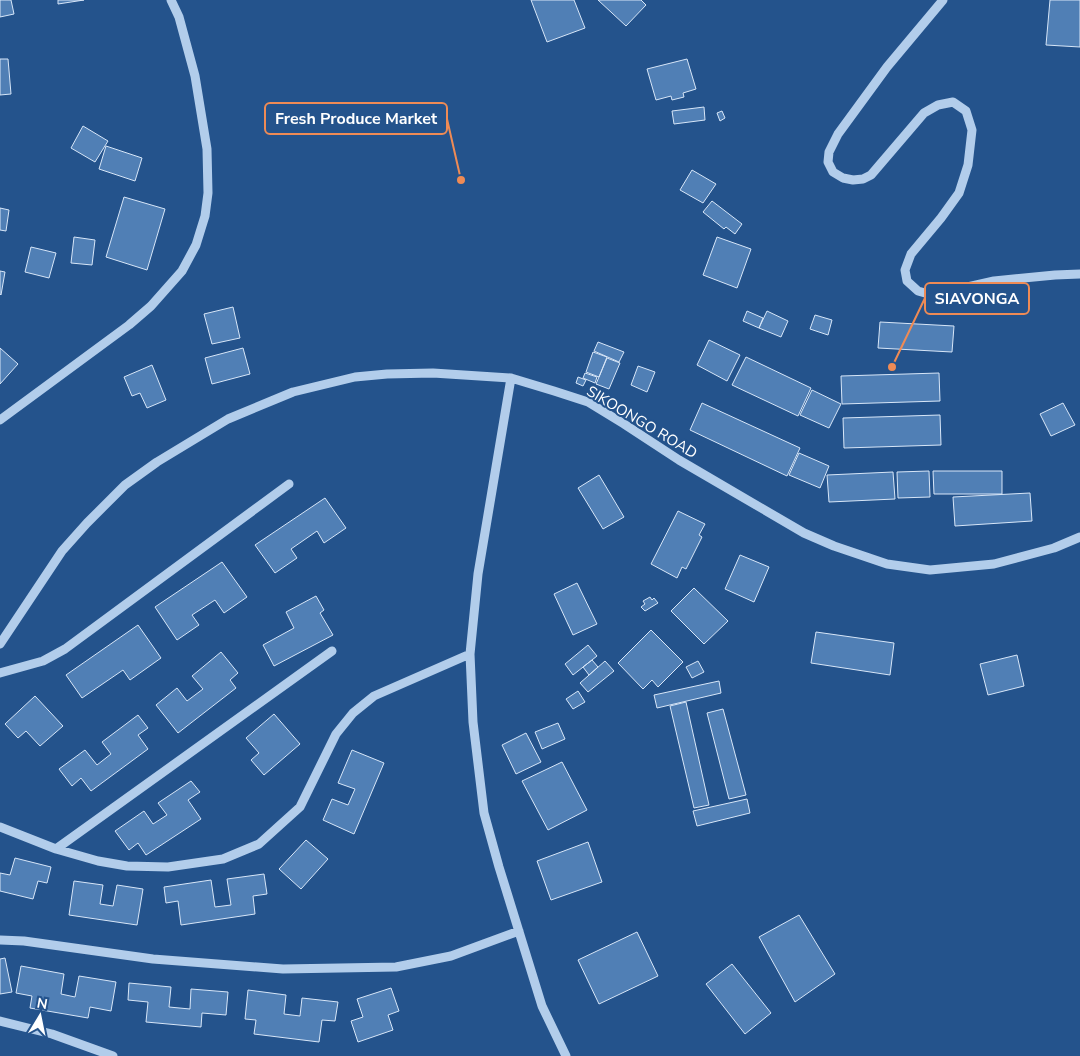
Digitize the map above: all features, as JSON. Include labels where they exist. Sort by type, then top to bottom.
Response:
[{"type":"street","points":[[0,420],[129,325],[151,306],[182,271],[196,245],[205,216],[208,193],[207,148],[195,76],[179,17],[171,0]]},
{"type":"street","points":[[943,0],[887,66],[838,134],[829,152],[828,162],[833,172],[843,178],[853,180],[863,179],[871,175],[924,113],[938,105],[954,102],[966,110],[972,130],[968,165],[959,193],[911,254],[904,270],[908,282],[918,291],[932,295],[994,281],[1080,274]]},
{"type":"street","name":"SIKOONGO ROAD","points":[[0,644],[62,552],[87,522],[125,485],[157,462],[228,420],[293,392],[355,377],[433,373],[511,378],[588,402],[679,460],[804,533],[834,546],[887,564],[930,570],[994,564],[1054,548],[1080,538]]},
{"type":"street","points":[[511,378],[478,574],[470,654],[473,722],[484,813],[542,1006],[566,1056]]},
{"type":"street","points":[[0,673],[43,661],[65,649],[289,484]]},
{"type":"street","points":[[56,849],[332,651]]},
{"type":"street","points":[[0,827],[56,849],[98,861],[127,866],[168,867],[223,859],[259,844],[300,807],[336,734],[353,713],[374,696],[470,654]]},
{"type":"street","points":[[0,940],[24,941],[153,959],[284,969],[396,967],[451,956],[519,931]]},
{"type":"street","points":[[0,1021],[52,1034],[113,1056]]},
{"type":"building","points":[[0,0],[11,0],[14,14],[0,17]]},
{"type":"building","points":[[58,0],[84,0],[58,4]]},
{"type":"building","points":[[531,0],[574,0],[585,28],[547,42]]},
{"type":"building","points":[[598,0],[641,0],[646,5],[626,26]]},
{"type":"building","points":[[1050,0],[1080,0],[1080,47],[1046,45]]},
{"type":"building","points":[[0,59],[8,59],[11,94],[0,95]]},
{"type":"building","points":[[687,59],[696,89],[683,93],[684,97],[672,100],[671,96],[656,100],[647,69]]},
{"type":"building","points":[[704,107],[705,120],[674,124],[672,111]]},
{"type":"building","points":[[722,111],[725,118],[720,121],[717,113]]},
{"type":"building","points":[[83,126],[108,141],[95,162],[71,148]]},
{"type":"building","points":[[106,146],[142,158],[135,181],[99,169]]},
{"type":"building","points":[[692,170],[716,184],[703,203],[680,190]]},
{"type":"building","points":[[124,197],[165,209],[147,270],[106,257]]},
{"type":"building","points":[[712,201],[742,224],[735,234],[726,227],[724,229],[703,212]]},
{"type":"building","points":[[0,208],[9,210],[6,231],[0,230]]},
{"type":"building","points":[[74,237],[95,240],[92,265],[71,263]]},
{"type":"building","points":[[717,237],[751,249],[737,288],[703,275]]},
{"type":"building","points":[[31,247],[56,253],[49,278],[25,272]]},
{"type":"building","points":[[0,271],[5,272],[1,295],[0,294]]},
{"type":"building","points":[[233,307],[240,338],[212,344],[204,314]]},
{"type":"building","points":[[747,311],[763,318],[759,328],[743,321]]},
{"type":"building","points":[[767,311],[788,321],[781,337],[759,328]]},
{"type":"building","points":[[815,315],[832,320],[828,335],[810,329]]},
{"type":"building","points":[[880,322],[954,326],[952,352],[878,348]]},
{"type":"building","points":[[709,340],[740,355],[727,381],[697,365]]},
{"type":"building","points":[[598,342],[624,352],[619,362],[594,351]]},
{"type":"building","points":[[0,348],[18,364],[0,384]]},
{"type":"building","points":[[243,348],[250,374],[212,384],[205,358]]},
{"type":"building","points":[[593,352],[607,357],[599,377],[586,372]]},
{"type":"building","points":[[746,357],[811,388],[798,416],[732,385]]},
{"type":"building","points":[[607,358],[620,363],[609,389],[596,384]]},
{"type":"building","points":[[152,365],[166,400],[147,408],[140,393],[132,396],[124,377]]},
{"type":"building","points":[[638,366],[655,372],[647,392],[631,385]]},
{"type":"building","points":[[585,373],[597,377],[595,383],[583,378]]},
{"type":"building","points":[[939,373],[940,401],[842,404],[841,376]]},
{"type":"building","points":[[578,377],[586,380],[583,386],[576,383]]},
{"type":"building","points":[[812,390],[841,404],[829,428],[800,415]]},
{"type":"building","points":[[702,403],[800,448],[787,476],[690,430]]},
{"type":"building","points":[[1063,403],[1075,425],[1051,436],[1040,414]]},
{"type":"building","points":[[940,415],[941,445],[844,448],[843,418]]},
{"type":"building","points":[[799,453],[829,466],[820,488],[789,475]]},
{"type":"building","points":[[929,471],[930,497],[898,498],[897,472]]},
{"type":"building","points":[[933,471],[1002,471],[1002,494],[934,494]]},
{"type":"building","points":[[893,472],[895,499],[829,502],[827,475]]},
{"type":"building","points":[[599,475],[624,517],[603,529],[578,488]]},
{"type":"building","points":[[1030,493],[1032,521],[955,526],[953,497]]},
{"type":"building","points":[[325,498],[346,528],[324,543],[317,531],[291,549],[297,558],[275,573],[255,545]]},
{"type":"building","points":[[678,511],[705,524],[699,535],[702,537],[686,569],[682,567],[677,578],[651,564]]},
{"type":"building","points":[[740,555],[769,567],[754,602],[725,589]]},
{"type":"building","points":[[222,562],[247,597],[224,613],[215,600],[192,615],[199,625],[177,640],[155,607]]},
{"type":"building","points":[[577,583],[597,624],[573,635],[554,594]]},
{"type":"building","points":[[694,588],[728,621],[704,644],[671,611]]},
{"type":"building","points":[[316,596],[324,610],[320,613],[333,635],[274,666],[263,645],[294,628],[286,612]]},
{"type":"building","points":[[650,597],[652,600],[654,598],[658,603],[645,611],[641,607],[645,604],[643,601]]},
{"type":"building","points":[[138,625],[161,658],[130,680],[123,670],[82,698],[66,675]]},
{"type":"building","points":[[651,630],[683,662],[658,687],[652,680],[643,689],[618,663]]},
{"type":"building","points":[[816,632],[894,643],[890,675],[811,663]]},
{"type":"building","points":[[588,645],[597,656],[573,675],[565,664]]},
{"type":"building","points":[[221,652],[238,673],[230,680],[236,688],[178,733],[156,705],[177,688],[187,701],[203,689],[192,676]]},
{"type":"building","points":[[1017,655],[1024,686],[988,695],[980,664]]},
{"type":"building","points":[[592,660],[598,667],[589,675],[583,667]]},
{"type":"building","points":[[605,661],[614,671],[588,692],[580,683]]},
{"type":"building","points":[[698,661],[704,672],[692,678],[686,667]]},
{"type":"building","points":[[719,681],[721,693],[657,708],[654,695]]},
{"type":"building","points":[[578,691],[585,702],[573,709],[566,699]]},
{"type":"building","points":[[35,696],[63,726],[40,746],[26,731],[18,738],[5,724]]},
{"type":"building","points":[[686,702],[709,805],[694,808],[670,706]]},
{"type":"building","points":[[723,709],[746,795],[729,799],[707,713]]},
{"type":"building","points":[[274,714],[300,744],[264,775],[251,760],[259,753],[246,738]]},
{"type":"building","points":[[138,715],[148,728],[138,735],[148,749],[91,791],[81,778],[72,786],[59,769],[85,750],[97,765],[111,754],[102,742]]},
{"type":"building","points":[[558,723],[565,739],[542,749],[535,732]]},
{"type":"building","points":[[526,733],[541,762],[516,774],[502,745]]},
{"type":"building","points":[[352,750],[384,763],[354,834],[323,820],[332,799],[348,805],[355,789],[338,783]]},
{"type":"building","points":[[562,762],[587,810],[548,830],[522,781]]},
{"type":"building","points":[[191,781],[200,792],[188,800],[201,819],[146,855],[138,843],[129,850],[115,831],[144,811],[153,824],[167,815],[158,803]]},
{"type":"building","points":[[747,799],[750,813],[697,826],[693,811]]},
{"type":"building","points":[[306,840],[328,859],[301,889],[279,869]]},
{"type":"building","points":[[588,842],[602,882],[551,900],[537,861]]},
{"type":"building","points":[[15,858],[51,867],[47,883],[38,881],[33,899],[0,891],[0,873],[10,875]]},
{"type":"building","points":[[264,874],[267,894],[253,896],[255,914],[181,925],[178,901],[166,903],[164,887],[211,880],[215,907],[231,905],[227,879]]},
{"type":"building","points":[[74,881],[103,885],[100,904],[113,906],[117,885],[143,889],[137,925],[69,915]]},
{"type":"building","points":[[799,915],[835,974],[795,1002],[759,937]]},
{"type":"building","points":[[637,932],[658,976],[599,1004],[578,960]]},
{"type":"building","points":[[5,958],[12,992],[0,994],[0,959]]},
{"type":"building","points":[[732,964],[771,1013],[745,1034],[706,984]]},
{"type":"building","points":[[21,966],[64,974],[61,994],[75,997],[79,976],[116,982],[111,1011],[90,1007],[88,1018],[30,1008],[32,996],[16,993]]},
{"type":"building","points":[[129,983],[171,987],[169,1007],[190,1009],[191,989],[228,992],[226,1015],[202,1013],[201,1027],[146,1022],[148,1002],[128,1000]]},
{"type":"building","points":[[391,988],[399,1011],[388,1015],[393,1030],[358,1042],[351,1021],[363,1017],[357,999]]},
{"type":"building","points":[[248,990],[286,995],[284,1014],[300,1016],[302,998],[338,1002],[335,1021],[322,1020],[319,1042],[254,1034],[256,1020],[245,1019]]},
{"type":"place","name":"Fresh Produce Market","points":[[461,180]]},
{"type":"place","name":"SIAVONGA","points":[[892,367]]}]
